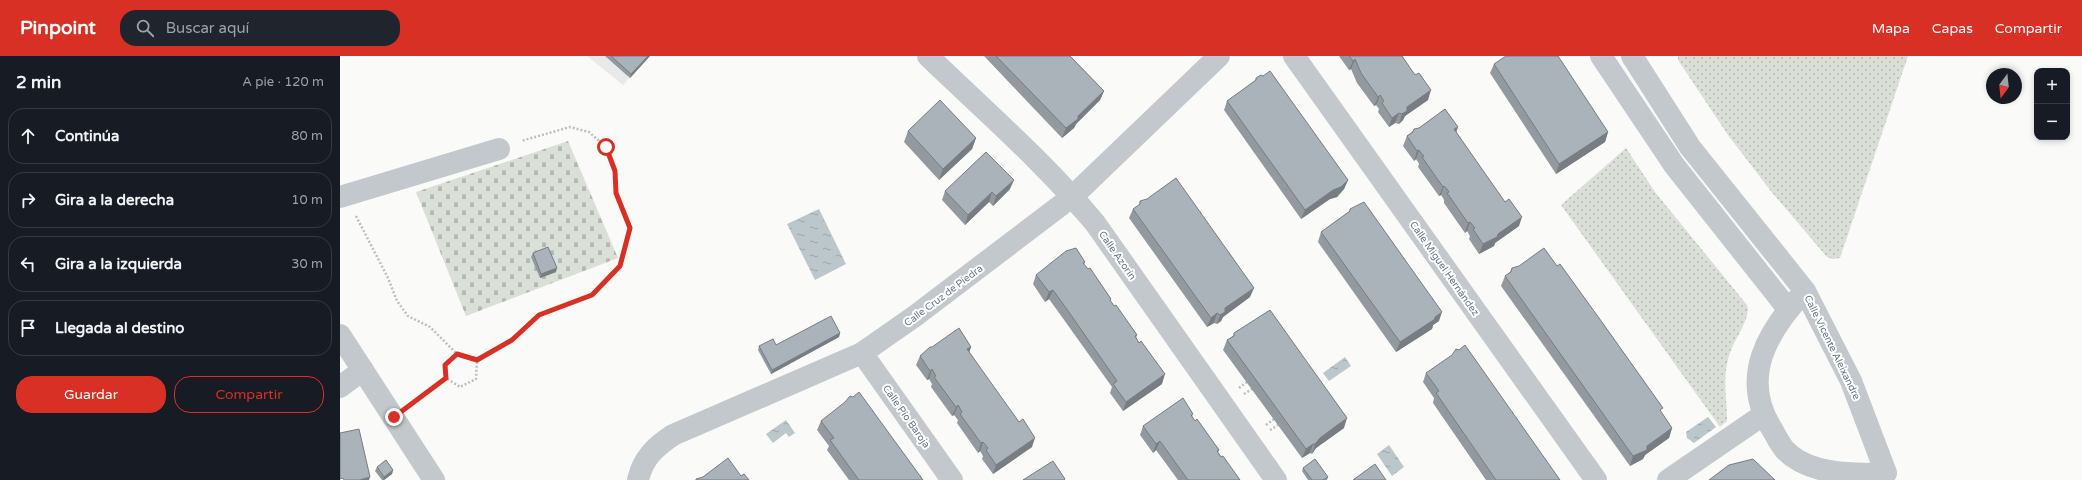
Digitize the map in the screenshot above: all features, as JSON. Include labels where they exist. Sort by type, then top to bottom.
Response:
[{"type":"street","name":"Calle Azorín","points":[[928,56],[1072,196],[1096,223],[1276,480]]},
{"type":"street","name":"Calle Cruz de Piedra","points":[[638,480],[645,459],[654,448],[673,435],[862,353],[915,316],[1072,196],[1219,56]]},
{"type":"street","name":"Calle Miguel Hernández","points":[[1294,56],[1596,480]]},
{"type":"street","points":[[1601,56],[1674,165],[1788,309]]},
{"type":"street","name":"Calle Vicente Aleixandre","points":[[1632,56],[1690,147],[1805,291],[1851,381],[1886,473],[1837,473],[1801,461],[1785,450],[1763,415],[1758,400],[1757,379],[1766,343],[1788,309],[1805,291]]},
{"type":"street","points":[[343,196],[499,149]]},
{"type":"street","points":[[340,335],[434,480]]},
{"type":"street","name":"Calle Pío Baroja","points":[[862,353],[952,480]]},
{"type":"street","points":[[340,387],[363,370]]},
{"type":"street","points":[[1668,480],[1763,415]]},
{"type":"path","points":[[343,196],[388,278],[397,301],[408,316],[430,327],[457,354],[477,360],[512,340],[539,315],[592,295],[620,266],[630,228],[616,193],[615,171],[606,147],[589,132],[570,127],[499,149]]},
{"type":"path","points":[[446,378],[445,365],[457,354]]},
{"type":"path","points":[[446,378],[460,387],[476,379],[477,360]]},
{"type":"path","points":[[394,417],[446,378]]},
{"type":"path","points":[[1265,433],[1278,425]]},
{"type":"shaded area","points":[[587,56],[649,56],[623,85]]},
{"type":"green space","points":[[1678,56],[1908,56],[1840,258],[1833,259],[1827,257],[1770,190],[1728,135],[1678,60]]},
{"type":"green space","points":[[568,141],[618,258],[466,316],[416,192]]},
{"type":"green space","points":[[1626,148],[1655,192],[1747,305],[1748,310],[1745,322],[1731,350],[1727,364],[1725,381],[1727,421],[1720,427],[1561,205]]},
{"type":"water","points":[[819,209],[846,264],[815,280],[787,224]]},
{"type":"water","points":[[1345,357],[1351,366],[1329,381],[1323,373]]},
{"type":"water","points":[[1708,417],[1716,427],[1694,443],[1687,438],[1686,432]]},
{"type":"water","points":[[786,420],[795,433],[789,437],[786,433],[773,443],[766,434]]},
{"type":"water","points":[[1389,445],[1404,467],[1392,476],[1377,454]]},
{"type":"building","points":[[611,56],[648,56],[631,74]]},
{"type":"building","points":[[996,56],[1070,56],[1104,91],[1078,116],[1078,119],[1066,128]]},
{"type":"building","points":[[1349,56],[1402,56],[1415,75],[1419,73],[1431,90],[1407,107],[1407,111],[1402,114],[1399,113],[1392,118],[1382,103],[1384,101],[1380,95],[1378,97],[1361,73],[1355,59],[1353,61]]},
{"type":"building","points":[[1506,56],[1558,56],[1608,132],[1559,164],[1494,64]]},
{"type":"building","points":[[1270,71],[1348,180],[1341,187],[1333,190],[1305,210],[1227,101],[1256,80],[1256,78],[1261,75],[1263,76]]},
{"type":"building","points":[[940,100],[976,138],[943,169],[908,131]]},
{"type":"building","points":[[1445,109],[1458,127],[1454,129],[1505,202],[1509,199],[1522,217],[1498,234],[1497,237],[1483,244],[1473,229],[1475,228],[1470,222],[1468,223],[1447,193],[1449,192],[1447,189],[1444,186],[1443,187],[1422,157],[1424,156],[1419,150],[1417,151],[1407,136],[1413,132],[1414,129],[1419,128]]},
{"type":"building","points":[[986,152],[1014,180],[996,196],[992,192],[968,215],[945,191]]},
{"type":"building","points":[[1176,178],[1254,288],[1225,308],[1225,312],[1220,315],[1217,313],[1211,318],[1133,209],[1140,204],[1140,201],[1147,199]]},
{"type":"building","points":[[1364,202],[1442,312],[1435,317],[1435,319],[1400,342],[1321,232],[1350,211],[1350,209]]},
{"type":"building","points":[[548,247],[557,268],[541,274],[533,253]]},
{"type":"building","points":[[1076,248],[1085,262],[1083,263],[1088,269],[1090,268],[1111,299],[1110,300],[1114,306],[1116,305],[1137,335],[1135,336],[1139,343],[1141,341],[1165,374],[1126,402],[1113,384],[1117,381],[1066,308],[1053,290],[1049,292],[1036,275],[1066,251]]},
{"type":"building","points":[[1544,248],[1557,266],[1560,264],[1663,408],[1660,410],[1672,428],[1647,446],[1647,450],[1633,456],[1505,276],[1511,272],[1512,268],[1519,266]]},
{"type":"building","points":[[1270,310],[1347,418],[1320,438],[1315,444],[1306,449],[1227,340],[1234,336],[1234,333]]},
{"type":"building","points":[[831,316],[840,333],[772,370],[759,346],[773,339],[776,345]]},
{"type":"building","points":[[959,328],[971,347],[967,349],[1019,422],[1023,419],[1035,438],[996,465],[986,450],[988,448],[983,442],[981,443],[960,414],[962,412],[958,405],[956,407],[934,377],[936,376],[932,369],[930,371],[920,356],[930,347]]},
{"type":"building","points":[[1465,345],[1560,480],[1496,480],[1436,393],[1439,391],[1426,373],[1452,355],[1456,349],[1459,350]]},
{"type":"building","points":[[859,392],[923,480],[859,480],[856,476],[830,440],[834,438],[821,421],[845,402],[850,396],[853,397]]},
{"type":"building","points":[[1183,398],[1193,414],[1191,415],[1195,421],[1197,419],[1219,450],[1217,451],[1221,457],[1223,456],[1240,480],[1188,480],[1160,441],[1156,444],[1143,426]]},
{"type":"building","points":[[359,429],[370,477],[359,480],[340,479],[340,433]]},
{"type":"building","points":[[728,458],[741,476],[744,474],[749,480],[696,480],[703,477]]},
{"type":"building","points":[[1315,459],[1328,477],[1323,480],[1312,480],[1303,468]]},
{"type":"building","points":[[1753,459],[1775,480],[1709,480],[1729,465]]},
{"type":"building","points":[[386,460],[393,470],[384,477],[377,467]]},
{"type":"building","points":[[1053,461],[1065,479],[1064,480],[1023,480]]},
{"type":"building","points":[[1375,464],[1386,480],[1353,480]]},
{"type":"route","points":[[394,417],[446,378],[445,365],[457,354],[477,360],[512,340],[539,315],[592,295],[620,266],[630,228],[626,214],[616,193],[615,171],[606,147]]}]
